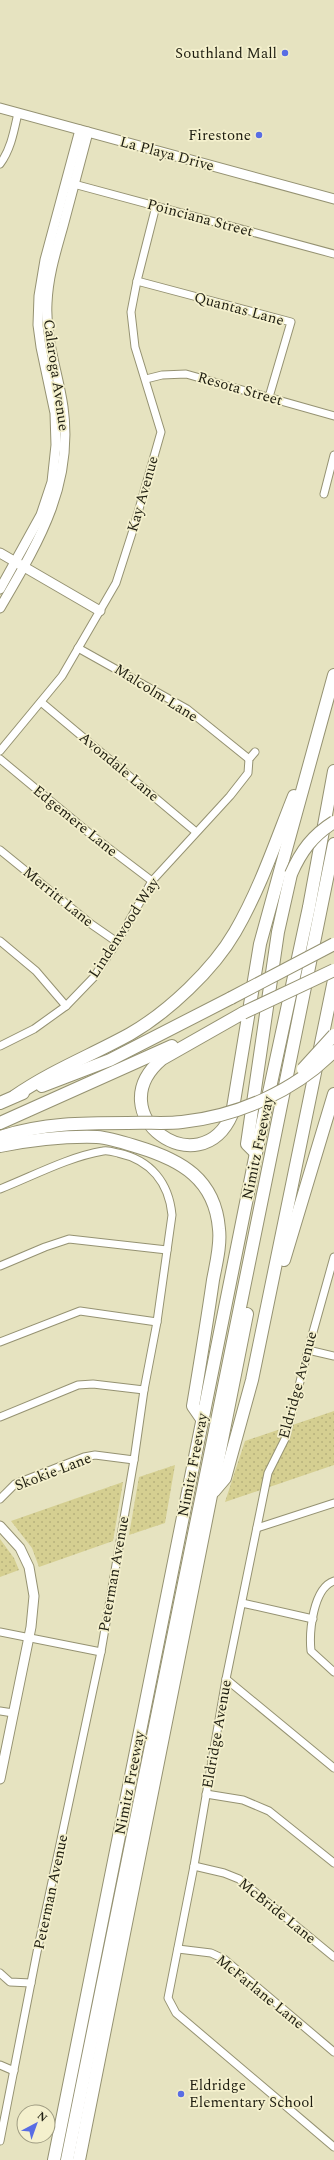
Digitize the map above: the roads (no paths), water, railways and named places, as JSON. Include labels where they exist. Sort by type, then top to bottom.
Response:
[{"type":"highway","points":[[243,1013],[162,1059],[152,1070],[142,1090],[142,1103],[144,1115],[151,1129],[163,1138],[176,1144],[190,1144],[212,1140],[228,1124],[232,1114],[260,944],[334,675]]},
{"type":"highway","points":[[15,1096],[35,1082],[131,1034],[167,1008],[191,986],[214,960],[235,933],[254,896],[315,740]]},
{"type":"highway","name":"Nimitz Freeway","points":[[54,2160],[256,1153],[288,1011],[334,771]]},
{"type":"highway","points":[[256,1153],[247,1144],[278,932],[291,874],[298,857],[307,844],[320,831],[334,822]]},
{"type":"highway","points":[[67,2160],[334,844]]},
{"type":"highway","name":"Nimitz Freeway","points":[[79,2160],[213,1492],[259,1251],[334,882]]},
{"type":"highway","points":[[0,1103],[110,1060],[334,944]]},
{"type":"highway","points":[[282,972],[334,949]]},
{"type":"highway","points":[[0,1123],[334,970]]},
{"type":"highway","points":[[213,1492],[225,1478],[252,1380],[334,980]]},
{"type":"highway","points":[[281,1089],[309,1064],[334,1035]]},
{"type":"highway","points":[[0,1137],[38,1126],[60,1124],[182,1122],[220,1115],[251,1105],[299,1081],[334,1051]]},
{"type":"highway","points":[[260,1342],[334,1094]]},
{"type":"highway","points":[[0,1146],[60,1138],[98,1137],[121,1142],[164,1155],[180,1163],[201,1181],[213,1202],[220,1229],[206,1334],[193,1406],[202,1419]]},
{"type":"street","name":"La Playa Drive","points":[[0,108],[334,199]]},
{"type":"street","points":[[0,164],[13,137],[18,113]]},
{"type":"street","name":"Calaroga Avenue","points":[[0,608],[19,565],[54,504],[61,481],[64,455],[64,418],[49,346],[47,302],[50,273],[70,183],[84,131]]},
{"type":"street","name":"Poinciana Street","points":[[70,183],[334,254]]},
{"type":"street","name":"Kay Avenue","points":[[0,751],[62,676],[116,583],[126,555],[161,432],[132,329],[131,312],[137,281],[156,206]]},
{"type":"street","name":"Quantas Lane","points":[[137,281],[291,322],[269,397]]},
{"type":"street","name":"Resota Street","points":[[146,379],[167,374],[186,374],[334,416]]},
{"type":"street","points":[[324,494],[334,455]]},
{"type":"street","points":[[0,553],[100,611]]},
{"type":"street","name":"Calaroga Avenue","points":[[0,589],[19,565]]},
{"type":"street","name":"Malcolm Lane","points":[[78,648],[187,709],[248,759]]},
{"type":"street","name":"Avondale Lane","points":[[41,702],[196,832]]},
{"type":"street","points":[[248,759],[255,752]]},
{"type":"street","name":"Edgemere Lane","points":[[0,759],[94,838],[152,881]]},
{"type":"street","name":"Lindenwood Way","points":[[0,1046],[34,1029],[66,1006],[94,977],[117,942],[152,881],[230,796],[248,773],[248,759]]},
{"type":"street","name":"Merritt Lane","points":[[0,850],[91,924],[117,942]]},
{"type":"street","points":[[0,941],[36,971],[66,1006]]},
{"type":"street","name":"Peterman Avenue","points":[[0,1189],[71,1160],[105,1151],[128,1155],[145,1164],[159,1177],[170,1198],[172,1215],[157,1322],[144,1390],[134,1460],[101,1652],[31,1983],[0,2141]]},
{"type":"street","points":[[0,1266],[45,1247],[69,1239],[167,1250]]},
{"type":"street","name":"Eldridge Avenue","points":[[334,1258],[308,1350],[286,1437],[268,1473],[226,1679],[194,1866],[168,1998],[176,2013],[334,2147]]},
{"type":"street","points":[[0,1342],[80,1311],[157,1322]]},
{"type":"street","points":[[308,1350],[334,1356]]},
{"type":"street","points":[[0,1417],[78,1385],[93,1384],[144,1390]]},
{"type":"street","name":"Skokie Lane","points":[[0,1499],[15,1484],[84,1457],[95,1455],[134,1460]]},
{"type":"street","points":[[256,1528],[334,1503]]},
{"type":"street","points":[[0,1526],[20,1548],[29,1567],[33,1582],[34,1611],[0,1780]]},
{"type":"street","points":[[334,1581],[323,1587],[318,1596],[310,1640],[311,1651],[334,1672]]},
{"type":"street","points":[[242,1603],[313,1618]]},
{"type":"street","points":[[0,1632],[101,1652]]},
{"type":"street","points":[[226,1679],[334,1768]]},
{"type":"street","points":[[0,1711],[13,1713]]},
{"type":"street","points":[[206,1794],[243,1800],[269,1811],[334,1863]]},
{"type":"street","name":"McBride Lane","points":[[194,1866],[224,1873],[239,1879],[334,1957]]},
{"type":"street","name":"McFarlane Lane","points":[[178,1949],[211,1953],[224,1959],[334,2052]]},
{"type":"street","points":[[0,1973],[10,1982],[31,1983]]},
{"type":"street","points":[[0,2065],[14,2071]]},
{"type":"place","name":"Southland Mall","points":[[285,53]]},
{"type":"place","name":"Firestone","points":[[259,135]]},
{"type":"place","name":"Eldridge Elementary School","points":[[181,2094]]}]
